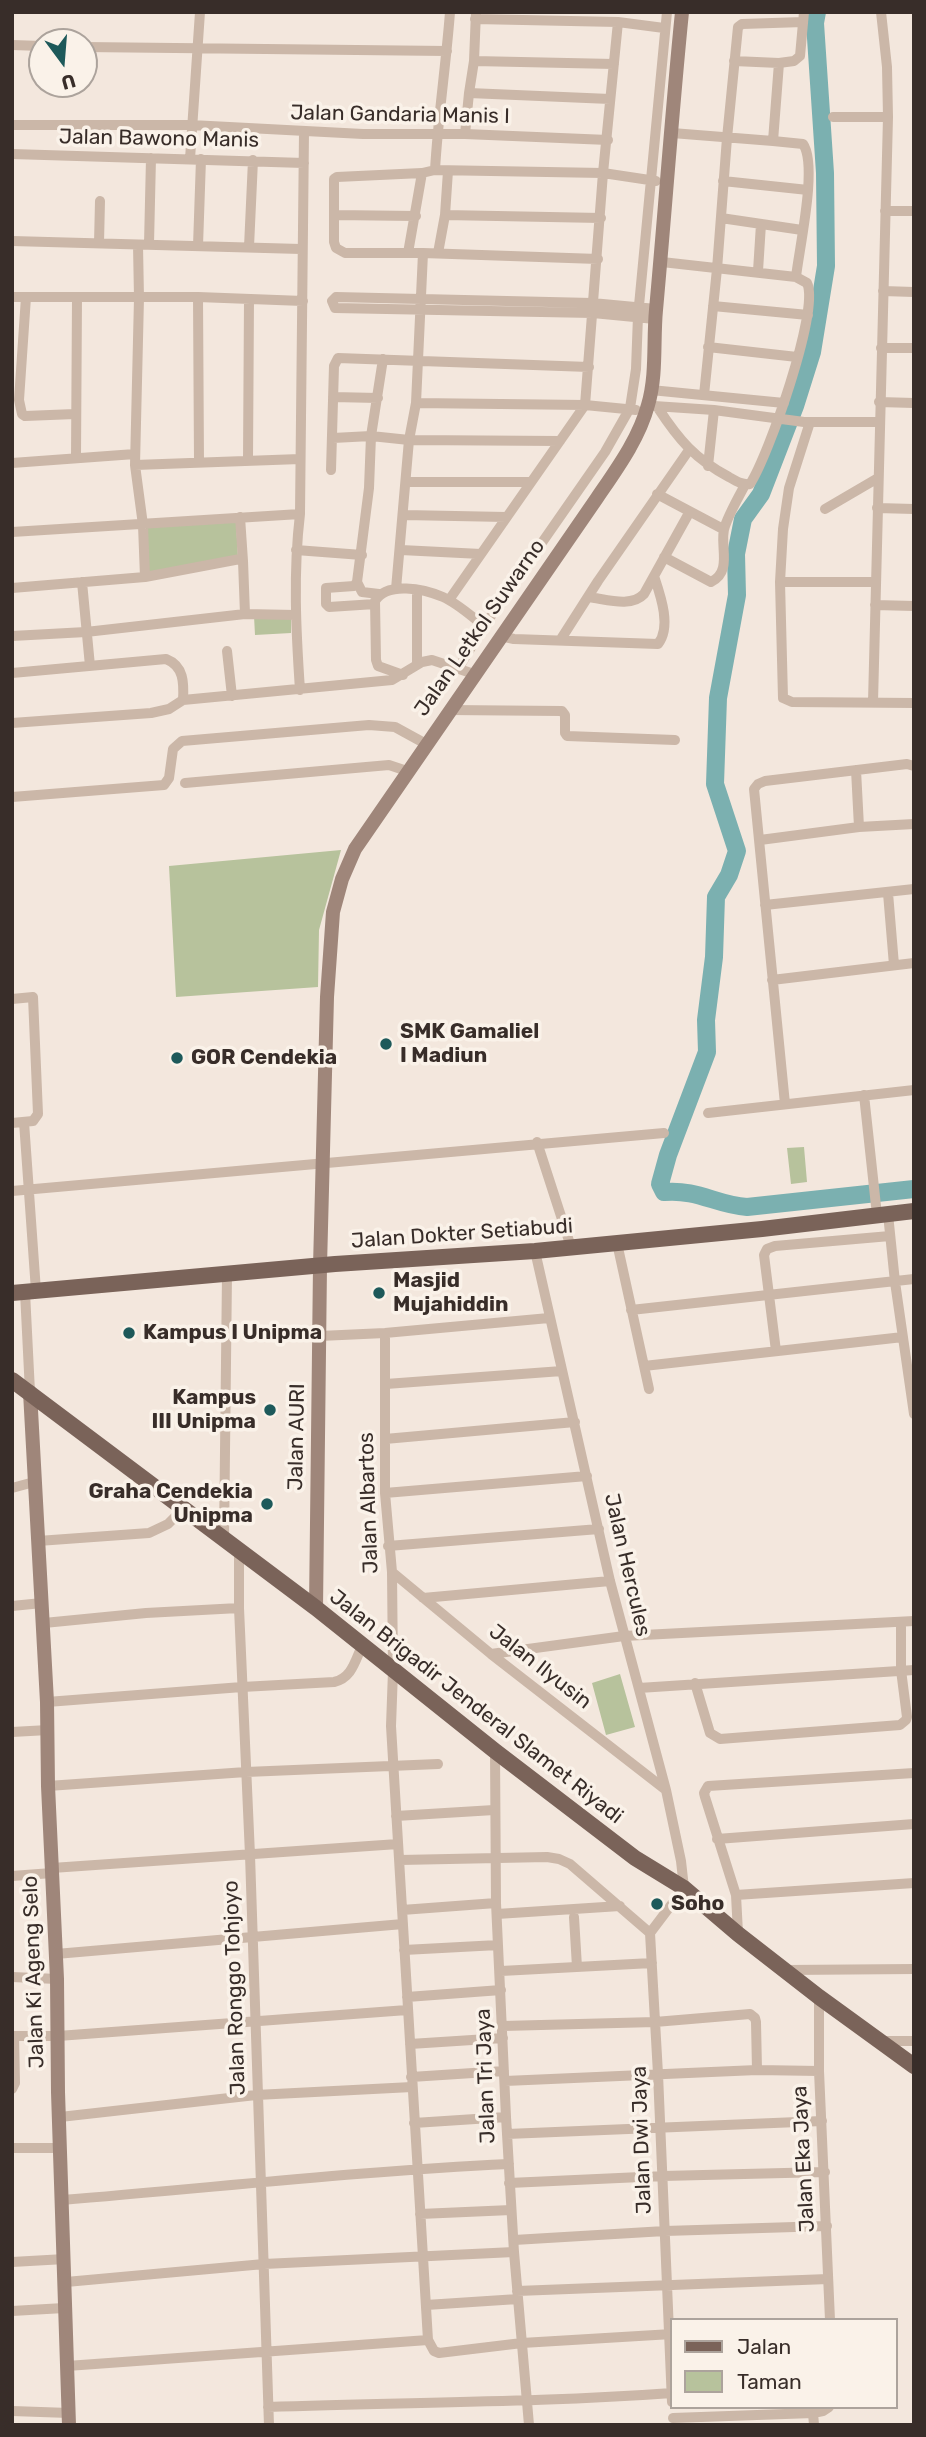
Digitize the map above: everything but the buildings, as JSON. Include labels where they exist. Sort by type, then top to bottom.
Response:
[{"type":"main road","name":"Jalan Dokter Setiabudi","points":[[24,1292],[320,1266],[534,1251],[762,1229],[880,1210],[914,1211]]},
{"type":"main road","name":"Jalan Brigadir Jenderal Slamet Riyadi","points":[[12,1380],[316,1608],[495,1751],[635,1858],[684,1888],[819,1997],[914,2066]]},
{"type":"street","points":[[198,246],[196,159],[191,125],[200,12]]},
{"type":"street","points":[[435,170],[450,12]]},
{"type":"street","points":[[458,669],[484,626],[605,452],[630,408],[636,369],[638,311],[667,12]]},
{"type":"street","name":"Jalan Letkol Suwarno","points":[[320,1266],[327,997],[333,912],[342,879],[355,849],[407,771],[611,477],[651,404],[656,314],[682,12]]},
{"type":"street","points":[[873,702],[888,117],[887,67],[881,12]]},
{"type":"street","points":[[465,134],[474,61],[475,16],[618,22],[664,28]]},
{"type":"street","points":[[704,396],[734,61],[739,25],[804,17],[800,56],[794,61],[734,61]]},
{"type":"street","points":[[449,600],[585,405],[618,22]]},
{"type":"street","points":[[98,47],[447,51]]},
{"type":"street","points":[[474,61],[614,64]]},
{"type":"street","points":[[773,141],[779,63]]},
{"type":"street","points":[[469,93],[610,99]]},
{"type":"street","points":[[833,117],[888,117]]},
{"type":"street","name":"Jalan Gandaria Manis I","points":[[12,125],[191,125],[304,132],[437,133],[608,140]]},
{"type":"street","points":[[300,690],[295,615],[296,550],[300,514],[304,132]]},
{"type":"street","points":[[672,133],[797,142],[806,147],[808,190],[796,277]]},
{"type":"street","name":"Jalan Bawono Manis","points":[[12,154],[304,163]]},
{"type":"street","points":[[145,577],[143,524],[135,460],[139,298],[151,158]]},
{"type":"street","points":[[249,247],[253,160]]},
{"type":"street","points":[[598,259],[438,253],[345,253],[338,249],[334,242],[335,178],[435,170],[603,173],[667,182]]},
{"type":"street","points":[[438,253],[448,171]]},
{"type":"street","points":[[408,253],[422,173]]},
{"type":"street","points":[[723,181],[808,190]]},
{"type":"street","points":[[99,243],[100,201]]},
{"type":"street","points":[[885,211],[914,211]]},
{"type":"street","points":[[334,215],[416,216]]},
{"type":"street","points":[[444,215],[601,218]]},
{"type":"street","points":[[721,218],[802,230]]},
{"type":"street","points":[[758,271],[761,224]]},
{"type":"street","points":[[12,241],[301,249]]},
{"type":"street","points":[[396,589],[409,440],[416,403],[423,253]]},
{"type":"street","points":[[651,404],[689,450],[708,466],[745,485],[750,484],[781,419],[808,315],[809,288],[802,279],[758,271],[662,262]]},
{"type":"street","points":[[883,291],[914,292]]},
{"type":"street","points":[[12,296],[198,297],[303,301]]},
{"type":"street","points":[[26,297],[17,362],[16,412],[25,416],[75,414]]},
{"type":"street","points":[[198,297],[199,462]]},
{"type":"street","points":[[422,305],[336,297],[332,301],[335,308],[422,305],[592,308],[656,314]]},
{"type":"street","points":[[76,457],[77,298]]},
{"type":"street","points":[[248,460],[249,299]]},
{"type":"street","points":[[713,306],[808,315]]},
{"type":"street","points":[[708,347],[797,357]]},
{"type":"street","points":[[881,348],[914,348]]},
{"type":"street","points":[[331,470],[335,359],[589,367]]},
{"type":"street","points":[[383,359],[371,436],[369,488],[357,582],[354,586],[326,588],[326,604],[329,607],[377,599],[396,589],[417,590],[449,600],[484,626]]},
{"type":"street","points":[[416,403],[630,408],[704,396],[784,403]]},
{"type":"street","points":[[333,397],[378,398]]},
{"type":"street","points":[[879,402],[914,404]]},
{"type":"street","points":[[651,404],[807,422],[879,422]]},
{"type":"street","points":[[708,466],[714,410]]},
{"type":"street","points":[[807,422],[785,503],[780,582],[783,698],[792,702],[914,703]]},
{"type":"street","points":[[333,438],[371,436],[409,440],[560,441]]},
{"type":"street","points":[[561,639],[689,450]]},
{"type":"street","points":[[12,463],[76,457],[199,462],[300,459]]},
{"type":"street","points":[[825,509],[878,478]]},
{"type":"street","points":[[405,482],[531,482]]},
{"type":"street","points":[[664,556],[711,582],[715,580],[723,569],[723,529],[745,485]]},
{"type":"street","points":[[657,494],[723,529]]},
{"type":"street","points":[[877,508],[914,509]]},
{"type":"street","points":[[588,597],[634,602],[645,594],[689,513]]},
{"type":"street","points":[[12,532],[300,514]]},
{"type":"street","points":[[404,515],[506,516]]},
{"type":"street","points":[[240,517],[245,614]]},
{"type":"street","points":[[296,550],[362,555]]},
{"type":"street","points":[[401,550],[481,554]]},
{"type":"street","points":[[12,588],[145,577],[240,559],[243,561]]},
{"type":"street","points":[[500,636],[514,639],[657,644],[662,639],[664,629],[662,601],[654,576]]},
{"type":"street","points":[[82,582],[90,666]]},
{"type":"street","points":[[357,582],[362,592],[377,599]]},
{"type":"street","points":[[780,582],[876,582]]},
{"type":"street","points":[[417,590],[417,665]]},
{"type":"street","points":[[377,599],[378,666],[403,675]]},
{"type":"street","points":[[876,605],[914,606]]},
{"type":"street","points":[[12,636],[86,632],[245,614],[295,615]]},
{"type":"street","points":[[227,651],[232,696]]},
{"type":"street","points":[[12,673],[166,659],[178,668],[183,678],[183,700]]},
{"type":"street","points":[[12,723],[151,713],[169,709],[183,700],[392,680],[417,665],[432,660],[474,674]]},
{"type":"street","points":[[449,710],[562,712],[565,715],[567,736],[675,740]]},
{"type":"street","points":[[12,797],[160,787],[168,782],[173,749],[182,741],[369,725],[395,727],[426,744]]},
{"type":"street","points":[[785,1104],[754,789],[758,784],[906,764],[914,766]]},
{"type":"street","points":[[185,783],[389,765],[407,771]]},
{"type":"street","points":[[856,770],[859,827]]},
{"type":"street","points":[[760,840],[859,827],[914,824]]},
{"type":"street","points":[[765,905],[914,889]]},
{"type":"street","points":[[888,893],[894,965]]},
{"type":"street","points":[[772,980],[914,963]]},
{"type":"street","points":[[12,999],[33,997],[38,1114],[33,1121],[12,1123]]},
{"type":"street","points":[[709,1113],[914,1090]]},
{"type":"street","points":[[864,1095],[874,1186],[890,1236],[914,1414]]},
{"type":"street","points":[[24,1122],[29,1190],[24,1292],[30,1392]]},
{"type":"street","points":[[12,1191],[322,1161],[664,1133]]},
{"type":"street","points":[[537,1143],[571,1247]]},
{"type":"street","points":[[776,1351],[764,1255],[766,1249],[890,1236]]},
{"type":"street","points":[[617,1243],[649,1389]]},
{"type":"street","name":"Jalan Hercules","points":[[534,1251],[610,1581],[666,1790],[684,1888]]},
{"type":"street","name":"Jalan AURI","points":[[316,1608],[320,1266]]},
{"type":"street","points":[[224,1540],[227,1274]]},
{"type":"street","points":[[631,1310],[914,1279]]},
{"type":"street","points":[[320,1336],[385,1333],[549,1318]]},
{"type":"street","name":"Jalan Albartos","points":[[385,1333],[385,1493],[391,1572],[393,1671],[391,1726],[428,2340]]},
{"type":"street","points":[[644,1366],[903,1337]]},
{"type":"street","points":[[386,1384],[562,1371]]},
{"type":"street","name":"Jalan Ki Ageng Selo","points":[[30,1392],[44,1623],[69,2419]]},
{"type":"street","points":[[385,1439],[575,1422]]},
{"type":"street","points":[[385,1493],[587,1476]]},
{"type":"street","points":[[12,1488],[34,1482]]},
{"type":"street","points":[[38,1541],[149,1533],[168,1524],[184,1508]]},
{"type":"street","points":[[388,1546],[599,1529]]},
{"type":"street","name":"Jalan Ronggo Tohjoyo","points":[[239,1551],[269,2425]]},
{"type":"street","name":"Jalan Ilyusin","points":[[391,1572],[491,1654],[666,1790]]},
{"type":"street","points":[[423,1598],[610,1581]]},
{"type":"street","points":[[12,1606],[42,1603]]},
{"type":"street","points":[[44,1623],[146,1613],[239,1608]]},
{"type":"street","points":[[491,1654],[624,1636],[914,1621]]},
{"type":"street","points":[[695,1683],[710,1733],[720,1739],[900,1725],[907,1717],[909,1691],[901,1670],[901,1622]]},
{"type":"street","points":[[47,1702],[340,1681],[351,1672],[362,1646]]},
{"type":"street","points":[[639,1688],[914,1670]]},
{"type":"street","points":[[12,1732],[48,1730]]},
{"type":"street","name":"Jalan Tri Jaya","points":[[495,1751],[496,1909],[509,2183],[528,2425]]},
{"type":"street","points":[[654,1780],[659,1761]]},
{"type":"street","points":[[48,1786],[246,1772],[438,1764]]},
{"type":"street","points":[[738,1934],[736,1895],[705,1797],[708,1786],[914,1773]]},
{"type":"street","points":[[396,1816],[494,1810]]},
{"type":"street","points":[[717,1839],[914,1825]]},
{"type":"street","points":[[12,1876],[398,1844]]},
{"type":"street","points":[[400,1860],[547,1857],[564,1861],[650,1933],[684,1888]]},
{"type":"street","points":[[736,1895],[914,1883]]},
{"type":"street","points":[[402,1910],[620,1906]]},
{"type":"street","points":[[574,1917],[577,1967]]},
{"type":"street","points":[[56,1954],[403,1924]]},
{"type":"street","name":"Jalan Dwi Jaya","points":[[650,1933],[670,2334]]},
{"type":"street","points":[[404,1950],[498,1945]]},
{"type":"street","points":[[501,1971],[652,1963]]},
{"type":"street","points":[[786,1970],[914,1969]]},
{"type":"street","points":[[12,1976],[57,1979]]},
{"type":"street","points":[[407,1997],[501,1990]]},
{"type":"street","name":"Jalan Eka Jaya","points":[[819,1997],[819,2071],[830,2318]]},
{"type":"street","points":[[12,2089],[15,2083],[13,2036],[58,2036],[407,2010]]},
{"type":"street","points":[[503,2026],[655,2022],[746,2014],[753,2016],[756,2022],[757,2070]]},
{"type":"street","points":[[410,2044],[503,2038]]},
{"type":"street","points":[[882,2041],[914,2041]]},
{"type":"street","points":[[60,2117],[256,2095],[505,2076],[819,2071]]},
{"type":"street","points":[[414,2123],[506,2117]]},
{"type":"street","points":[[507,2134],[822,2121]]},
{"type":"street","points":[[12,2148],[61,2148]]},
{"type":"street","points":[[62,2200],[417,2168],[509,2164]]},
{"type":"street","points":[[509,2183],[825,2172]]},
{"type":"street","points":[[420,2214],[511,2210]]},
{"type":"street","points":[[514,2240],[665,2231],[827,2226]]},
{"type":"street","points":[[66,2282],[264,2264],[514,2252]]},
{"type":"street","points":[[12,2262],[65,2259]]},
{"type":"street","points":[[426,2305],[668,2284],[828,2279]]},
{"type":"street","points":[[12,2311],[64,2308]]},
{"type":"street","points":[[67,2366],[428,2340],[439,2353],[522,2343],[670,2334]]},
{"type":"street","points":[[268,2407],[569,2400],[670,2393]]},
{"type":"street","points":[[673,2413],[813,2413],[826,2409]]},
{"type":"street","points":[[12,2411],[69,2419]]},
{"type":"street","points":[[813,2413],[814,2425]]},
{"type":"green space","points":[[236,521],[238,557],[148,573],[146,528]]},
{"type":"green space","points":[[254,616],[291,617],[291,633],[255,635]]},
{"type":"green space","points":[[341,850],[319,930],[318,987],[176,997],[169,866]]},
{"type":"green space","points":[[804,1147],[807,1182],[791,1184],[787,1148]]},
{"type":"green space","points":[[620,1674],[635,1727],[606,1735],[592,1683]]},
{"type":"waterway","points":[[817,12],[815,23],[825,173],[826,266],[812,352],[795,406],[761,494],[743,519],[736,554],[737,595],[718,698],[715,784],[737,851],[729,875],[716,897],[714,957],[706,1020],[707,1052],[668,1155],[660,1184],[664,1192],[687,1193],[747,1207],[914,1189]]},
{"type":"place","name":"SMK Gamaliel I Madiun","points":[[386,1044]]},
{"type":"place","name":"GOR Cendekia","points":[[177,1058]]},
{"type":"place","name":"Masjid Mujahiddin","points":[[379,1293]]},
{"type":"place","name":"Kampus I Unipma","points":[[129,1333]]},
{"type":"place","name":"Kampus III Unipma","points":[[270,1410]]},
{"type":"place","name":"Graha Cendekia Unipma","points":[[267,1504]]},
{"type":"place","name":"Soho","points":[[657,1904]]}]
